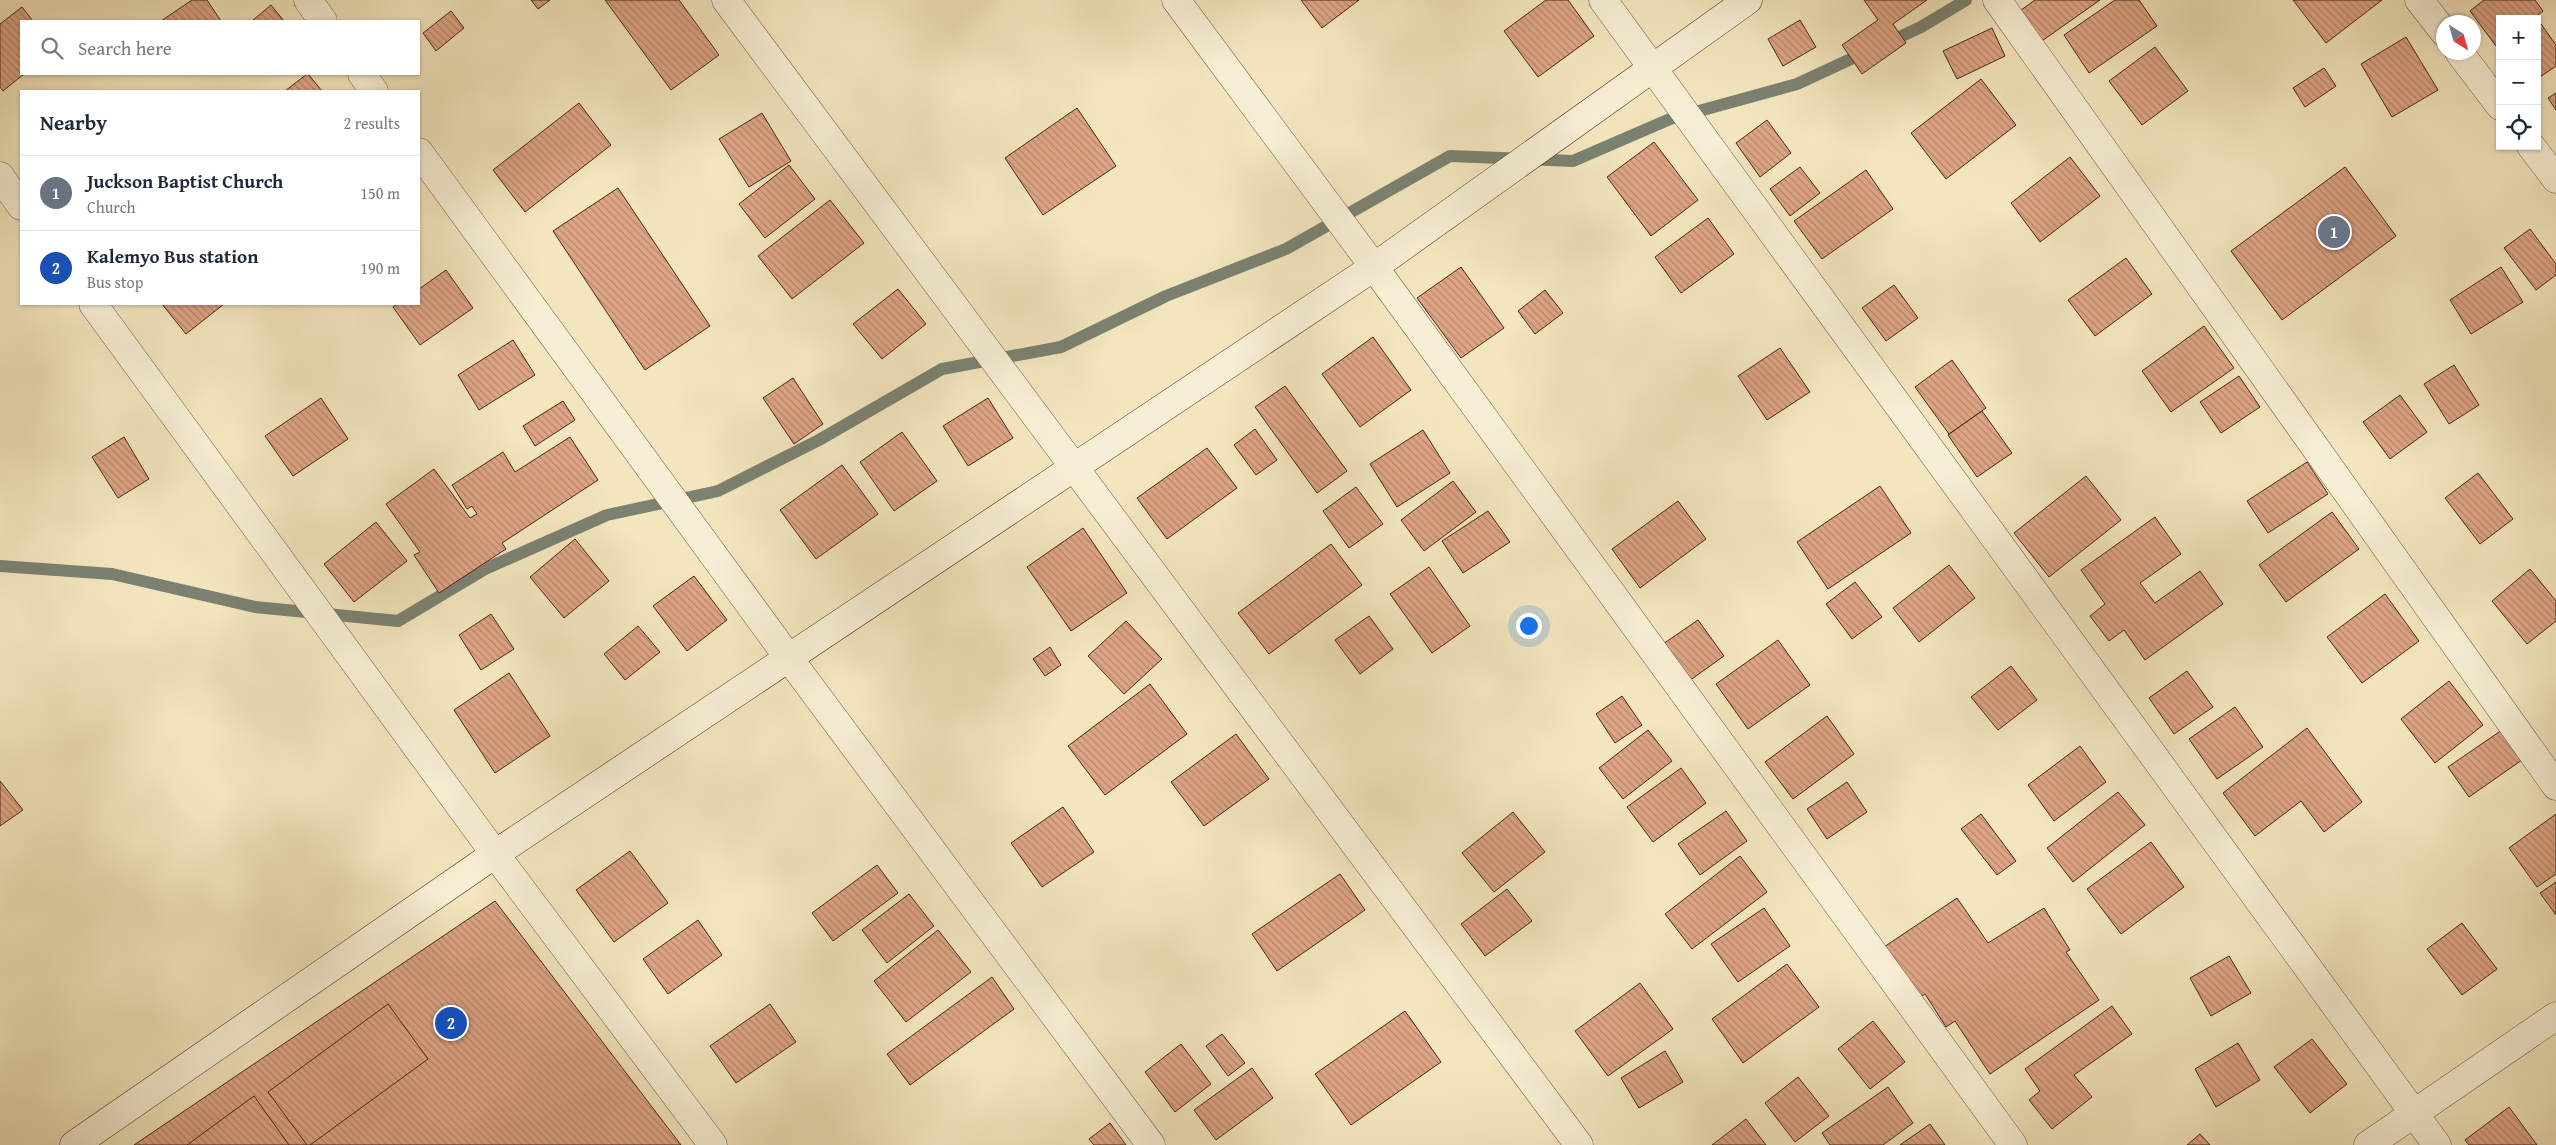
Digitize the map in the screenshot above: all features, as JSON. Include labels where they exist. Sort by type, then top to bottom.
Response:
[{"type":"street","points":[[308,0],[322,20]]},
{"type":"street","points":[[726,0],[1580,1145]]},
{"type":"street","points":[[1176,0],[1324,198],[2013,1145]]},
{"type":"street","points":[[1603,0],[2437,1145]]},
{"type":"street","points":[[74,1145],[495,854],[1073,467],[1368,259],[1497,178],[1748,0]]},
{"type":"street","points":[[1997,0],[2556,786]]},
{"type":"street","points":[[2419,0],[2436,22]]},
{"type":"street","points":[[2465,60],[2499,105]]},
{"type":"street","points":[[363,75],[373,90]]},
{"type":"street","points":[[2534,150],[2556,179]]},
{"type":"street","points":[[420,153],[788,657],[1151,1145]]},
{"type":"street","points":[[0,176],[20,205]]},
{"type":"street","points":[[94,305],[495,854],[713,1145]]},
{"type":"street","points":[[2368,1145],[2556,1016]]},
{"type":"building","points":[[192,0],[207,0],[220,20],[162,20]]},
{"type":"building","points":[[531,0],[550,0],[538,9]]},
{"type":"building","points":[[605,0],[679,0],[719,55],[671,90]]},
{"type":"building","points":[[1301,0],[1359,0],[1322,28]]},
{"type":"building","points":[[1546,0],[1568,0],[1594,36],[1538,77],[1504,31]]},
{"type":"building","points":[[1864,0],[1927,0],[1893,24],[1906,43],[1862,74],[1842,45],[1878,20]]},
{"type":"building","points":[[2035,0],[2100,0],[2039,43],[2017,13]]},
{"type":"building","points":[[2115,0],[2139,0],[2157,26],[2089,73],[2064,35]]},
{"type":"building","points":[[2293,0],[2382,0],[2326,43]]},
{"type":"building","points":[[2484,0],[2535,0],[2543,11],[2538,15],[2496,15],[2496,46],[2481,26],[2481,15],[2473,15],[2470,11]]},
{"type":"building","points":[[271,5],[283,20],[253,20]]},
{"type":"building","points":[[22,7],[32,20],[20,20],[20,75],[23,75],[3,91],[0,87],[0,24]]},
{"type":"building","points":[[451,11],[464,28],[436,51],[423,33]]},
{"type":"building","points":[[1800,20],[1816,47],[1783,66],[1768,39]]},
{"type":"building","points":[[2541,24],[2556,45],[2556,66],[2541,76]]},
{"type":"building","points":[[1992,28],[2005,56],[1957,79],[1943,51]]},
{"type":"building","points":[[2406,37],[2438,90],[2392,117],[2361,64]]},
{"type":"building","points":[[2155,47],[2188,91],[2142,125],[2109,81]]},
{"type":"building","points":[[2324,68],[2336,86],[2305,107],[2293,88]]},
{"type":"building","points":[[306,75],[309,75],[321,90],[286,90]]},
{"type":"building","points":[[1981,79],[2016,125],[1946,179],[1911,133]]},
{"type":"building","points":[[2556,93],[2556,110],[2548,98]]},
{"type":"building","points":[[579,103],[611,145],[525,212],[493,170]]},
{"type":"building","points":[[1077,108],[1116,166],[1043,215],[1005,158]]},
{"type":"building","points":[[762,113],[791,161],[749,187],[719,139]]},
{"type":"building","points":[[1767,120],[1791,153],[1760,177],[1736,143]]},
{"type":"building","points":[[1654,142],[1698,200],[1651,236],[1607,177]]},
{"type":"building","points":[[2070,157],[2100,196],[2040,242],[2011,203]]},
{"type":"building","points":[[789,165],[815,199],[765,238],[739,204]]},
{"type":"building","points":[[1800,167],[1820,193],[1790,216],[1770,189]]},
{"type":"building","points":[[2345,167],[2396,236],[2282,320],[2231,251]]},
{"type":"building","points":[[1866,170],[1893,209],[1822,259],[1794,221]]},
{"type":"building","points":[[618,188],[710,326],[645,370],[553,231]]},
{"type":"building","points":[[830,200],[864,243],[792,299],[758,256]]},
{"type":"building","points":[[1708,218],[1734,254],[1681,293],[1655,257]]},
{"type":"building","points":[[2530,229],[2556,264],[2556,275],[2536,290],[2504,248]]},
{"type":"building","points":[[2126,258],[2152,294],[2095,336],[2068,300]]},
{"type":"building","points":[[1461,267],[1504,328],[1461,358],[1417,298]]},
{"type":"building","points":[[2501,267],[2523,302],[2471,334],[2450,300]]},
{"type":"building","points":[[446,270],[473,308],[420,345],[393,307],[396,305],[420,305],[420,288]]},
{"type":"building","points":[[1894,285],[1918,318],[1886,341],[1862,308]]},
{"type":"building","points":[[898,289],[926,324],[882,359],[853,324]]},
{"type":"building","points":[[1545,290],[1563,313],[1535,334],[1518,311]]},
{"type":"building","points":[[163,305],[223,305],[186,334]]},
{"type":"building","points":[[2204,326],[2234,368],[2171,412],[2142,371]]},
{"type":"building","points":[[1373,337],[1411,390],[1360,427],[1322,374]]},
{"type":"building","points":[[513,340],[535,375],[479,410],[458,375]]},
{"type":"building","points":[[1780,348],[1810,392],[1767,420],[1738,376]]},
{"type":"building","points":[[1952,360],[1986,408],[1949,434],[1915,387]]},
{"type":"building","points":[[2454,365],[2479,405],[2449,424],[2424,384]]},
{"type":"building","points":[[2239,376],[2260,407],[2221,433],[2200,402]]},
{"type":"building","points":[[793,378],[823,424],[794,444],[763,398]]},
{"type":"building","points":[[1285,386],[1347,471],[1317,493],[1255,407]]},
{"type":"building","points":[[2400,395],[2427,432],[2390,459],[2363,422]]},
{"type":"building","points":[[321,398],[348,439],[293,476],[265,436]]},
{"type":"building","points":[[988,398],[1013,438],[968,466],[943,426]]},
{"type":"building","points":[[563,401],[575,420],[535,446],[523,426]]},
{"type":"building","points":[[1982,411],[2012,453],[1977,477],[1948,435]]},
{"type":"building","points":[[1255,429],[1277,460],[1256,475],[1234,445]]},
{"type":"building","points":[[1423,430],[1450,473],[1397,507],[1370,464]]},
{"type":"building","points":[[902,432],[937,481],[894,511],[860,462]]},
{"type":"building","points":[[124,437],[149,479],[118,498],[92,457]]},
{"type":"building","points":[[570,437],[598,480],[502,543],[506,549],[439,593],[414,555],[420,552],[386,504],[434,469],[470,518],[477,514],[472,506],[467,509],[452,485],[503,452],[515,472]]},
{"type":"building","points":[[1207,448],[1237,488],[1167,539],[1137,498]]},
{"type":"building","points":[[2307,462],[2328,494],[2268,533],[2247,501]]},
{"type":"building","points":[[842,465],[878,514],[816,559],[780,510]]},
{"type":"building","points":[[2478,473],[2513,519],[2480,544],[2445,498]]},
{"type":"building","points":[[2086,476],[2121,520],[2049,577],[2014,533]]},
{"type":"building","points":[[1453,481],[1476,512],[1424,551],[1401,520]]},
{"type":"building","points":[[1880,486],[1911,533],[1828,589],[1797,542]]},
{"type":"building","points":[[1356,487],[1383,524],[1349,548],[1323,511]]},
{"type":"building","points":[[1678,501],[1706,539],[1640,588],[1612,549]]},
{"type":"building","points":[[1488,511],[1510,542],[1463,573],[1442,541]]},
{"type":"building","points":[[2332,512],[2359,549],[2286,602],[2259,565]]},
{"type":"building","points":[[2155,517],[2181,554],[2140,583],[2155,603],[2200,571],[2223,604],[2145,660],[2124,630],[2109,641],[2090,616],[2105,604],[2081,570]]},
{"type":"building","points":[[376,522],[407,561],[354,602],[324,564]]},
{"type":"building","points":[[1083,528],[1127,593],[1071,631],[1027,567]]},
{"type":"building","points":[[575,539],[609,581],[564,618],[530,577]]},
{"type":"building","points":[[1331,544],[1362,585],[1269,654],[1238,613]]},
{"type":"building","points":[[1949,565],[1975,598],[1919,642],[1893,608]]},
{"type":"building","points":[[1429,567],[1470,626],[1432,653],[1390,594]]},
{"type":"building","points":[[2530,569],[2556,601],[2556,621],[2527,644],[2492,601]]},
{"type":"building","points":[[694,576],[727,620],[687,651],[653,606]]},
{"type":"building","points":[[1855,582],[1882,617],[1852,639],[1826,604]]},
{"type":"building","points":[[2385,594],[2419,641],[2362,683],[2327,637]]},
{"type":"building","points":[[491,614],[514,649],[481,670],[459,635]]},
{"type":"building","points":[[1369,616],[1393,649],[1360,674],[1335,640]]},
{"type":"building","points":[[1698,620],[1724,656],[1689,681],[1663,644]]},
{"type":"building","points":[[1126,621],[1162,659],[1124,694],[1088,656]]},
{"type":"building","points":[[638,626],[660,652],[625,680],[604,654]]},
{"type":"building","points":[[1778,640],[1810,685],[1748,729],[1716,684]]},
{"type":"building","points":[[1050,647],[1061,665],[1045,676],[1033,659]]},
{"type":"building","points":[[2011,666],[2037,700],[1998,730],[1971,697]]},
{"type":"building","points":[[2187,671],[2213,707],[2174,734],[2149,698]]},
{"type":"building","points":[[509,673],[550,736],[495,773],[454,710]]},
{"type":"building","points":[[2449,681],[2483,725],[2435,763],[2401,719]]},
{"type":"building","points":[[1150,684],[1187,734],[1105,795],[1068,746]]},
{"type":"building","points":[[1622,696],[1642,725],[1615,743],[1596,714]]},
{"type":"building","points":[[2235,707],[2263,747],[2217,779],[2189,739]]},
{"type":"building","points":[[1827,716],[1854,754],[1793,799],[1765,762]]},
{"type":"building","points":[[2307,728],[2362,802],[2324,832],[2301,801],[2255,836],[2223,793]]},
{"type":"building","points":[[1648,730],[1672,761],[1623,799],[1599,768]]},
{"type":"building","points":[[2502,730],[2522,760],[2469,797],[2448,767]]},
{"type":"building","points":[[1236,734],[1269,779],[1204,826],[1171,782]]},
{"type":"building","points":[[2080,746],[2106,782],[2054,821],[2028,785]]},
{"type":"building","points":[[1681,768],[1706,803],[1653,842],[1627,807]]},
{"type":"building","points":[[0,781],[23,810],[0,826]]},
{"type":"building","points":[[1847,782],[1867,812],[1827,839],[1807,809]]},
{"type":"building","points":[[2118,792],[2145,825],[2073,882],[2047,848]]},
{"type":"building","points":[[1063,807],[1094,852],[1042,887],[1011,843]]},
{"type":"building","points":[[1726,811],[1747,841],[1700,875],[1678,844]]},
{"type":"building","points":[[1513,812],[1545,852],[1494,892],[1462,853]]},
{"type":"building","points":[[1981,814],[2016,861],[1997,875],[1961,829]]},
{"type":"building","points":[[2556,814],[2556,874],[2537,887],[2509,848]]},
{"type":"building","points":[[2151,842],[2184,887],[2121,934],[2087,889]]},
{"type":"building","points":[[630,851],[668,903],[614,942],[576,890]]},
{"type":"building","points":[[1740,856],[1767,892],[1692,949],[1665,914]]},
{"type":"building","points":[[877,865],[898,893],[833,941],[812,913]]},
{"type":"building","points":[[1340,874],[1365,910],[1277,971],[1252,934]]},
{"type":"building","points":[[2556,882],[2556,915],[2540,893]]},
{"type":"building","points":[[1507,889],[1532,921],[1485,956],[1461,924]]},
{"type":"building","points":[[909,894],[934,926],[887,963],[862,930]]},
{"type":"building","points":[[1957,898],[1988,943],[2044,908],[2070,950],[2066,952],[2099,1000],[1990,1074],[1955,1021],[1946,1027],[1925,994],[1919,998],[1884,947]]},
{"type":"building","points":[[495,901],[681,1145],[134,1145]]},
{"type":"building","points":[[1764,908],[1790,946],[1738,982],[1711,944]]},
{"type":"building","points":[[698,920],[722,955],[668,994],[643,959]]},
{"type":"building","points":[[2462,923],[2497,969],[2462,995],[2427,949]]},
{"type":"building","points":[[938,930],[971,972],[906,1022],[874,981]]},
{"type":"building","points":[[2229,956],[2251,993],[2211,1016],[2190,978]]},
{"type":"building","points":[[1787,964],[1819,1007],[1743,1063],[1712,1019]]},
{"type":"building","points":[[992,977],[1014,1009],[910,1085],[887,1054]]},
{"type":"building","points":[[1640,983],[1673,1029],[1608,1076],[1575,1031]]},
{"type":"building","points":[[388,1004],[428,1059],[310,1145],[307,1145],[268,1092]]},
{"type":"building","points":[[770,1004],[796,1042],[736,1083],[710,1046]]},
{"type":"building","points":[[2112,1006],[2132,1034],[2074,1075],[2092,1097],[2052,1129],[2029,1100],[2040,1091],[2025,1069]]},
{"type":"building","points":[[1405,1011],[1441,1062],[1351,1125],[1315,1074]]},
{"type":"building","points":[[1873,1021],[1905,1062],[1870,1089],[1838,1049]]},
{"type":"building","points":[[1222,1034],[1245,1063],[1228,1076],[1206,1046]]},
{"type":"building","points":[[2312,1039],[2347,1084],[2310,1113],[2274,1067]]},
{"type":"building","points":[[2238,1043],[2260,1080],[2216,1107],[2195,1069]]},
{"type":"building","points":[[1181,1044],[1211,1084],[1175,1112],[1145,1072]]},
{"type":"building","points":[[1665,1051],[1683,1082],[1639,1108],[1621,1078]]},
{"type":"building","points":[[1252,1068],[1273,1098],[1216,1140],[1194,1110]]},
{"type":"building","points":[[1798,1077],[1829,1116],[1795,1142],[1765,1103]]},
{"type":"building","points":[[1888,1087],[1913,1123],[1883,1145],[1830,1145],[1822,1133]]},
{"type":"building","points":[[254,1096],[289,1145],[187,1145]]},
{"type":"building","points":[[2509,1107],[2537,1145],[2469,1145],[2465,1140]]},
{"type":"building","points":[[1746,1119],[1766,1145],[1712,1145]]},
{"type":"building","points":[[1110,1123],[1126,1145],[1094,1145],[1089,1139]]},
{"type":"building","points":[[1930,1124],[1945,1145],[1900,1145]]},
{"type":"building","points":[[2200,1134],[2210,1145],[2187,1145]]},
{"type":"waterway","points":[[1887,43],[1921,27],[1966,0]]},
{"type":"waterway","points":[[0,566],[112,574],[255,607],[398,621],[485,569],[607,515],[718,491],[819,440],[942,369],[1061,347],[1166,296],[1286,249],[1450,156],[1573,161],[1670,119],[1797,84],[1866,52]]},
{"type":"place","name":"Juckson Baptist Church","points":[[2334,232]]},
{"type":"place","name":"Kalemyo Bus station","points":[[451,1023]]}]
